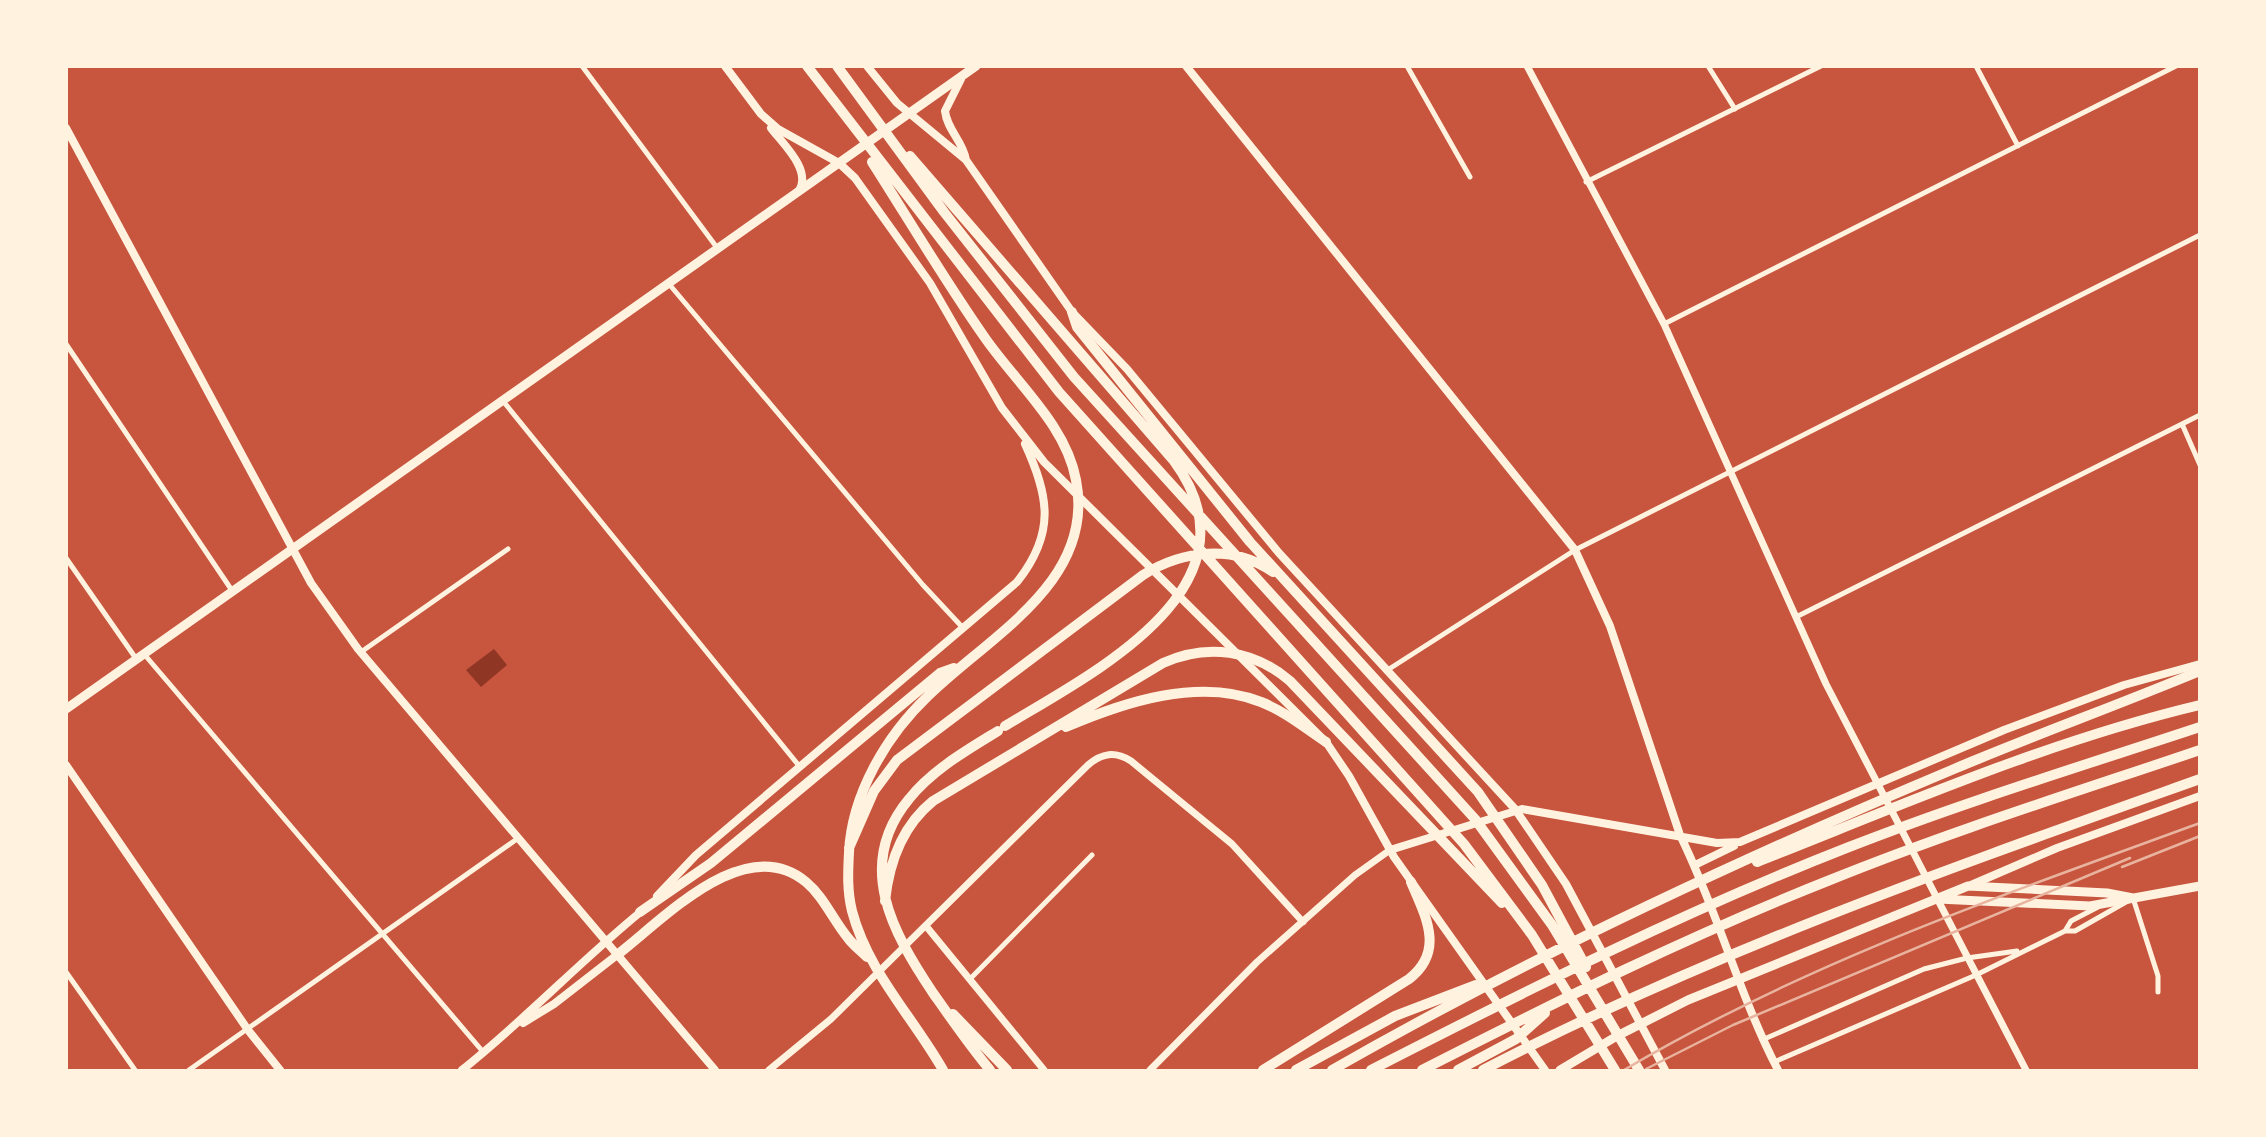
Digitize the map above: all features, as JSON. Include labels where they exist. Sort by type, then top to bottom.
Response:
[{"type":"highway","points":[[807,66],[1035,363],[1175,523],[1430,803],[1532,935],[1615,1070]]},
{"type":"highway","points":[[837,66],[1035,329],[1171,486],[1452,792],[1552,925],[1639,1070]]},
{"type":"highway","points":[[836,105],[983,335],[1057,433],[1069,455],[1077,482],[1078,510],[1073,539],[1052,581],[1031,606],[913,711],[886,748],[856,809],[848,835],[850,901],[870,960]]},
{"type":"highway","points":[[868,108],[1169,455],[1184,475],[1195,502],[1198,530],[1196,557],[1184,585],[1165,615],[1117,657],[934,775],[903,806],[884,849],[882,877],[885,901],[898,938],[990,1070]]},
{"type":"highway","points":[[1072,312],[1077,327],[1289,586],[1478,792],[1517,846],[1563,921],[1615,1027]]},
{"type":"highway","points":[[849,849],[856,839],[870,799],[887,771],[909,749],[1143,575],[1172,559],[1206,553],[1235,555],[1263,566],[1289,586]]},
{"type":"highway","points":[[885,901],[897,849],[920,812],[940,796],[1170,660],[1210,651],[1244,655],[1272,667],[1296,686],[1532,935]]},
{"type":"highway","points":[[640,912],[711,863],[940,673],[961,666]]},
{"type":"highway","points":[[1332,1070],[1434,1013],[1675,894],[1933,778],[2200,671]]},
{"type":"highway","points":[[1007,757],[1099,714],[1159,696],[1194,693],[1235,694],[1262,702],[1326,742]]},
{"type":"highway","points":[[1675,894],[1918,798],[2119,727],[2200,705]]},
{"type":"highway","points":[[1371,1070],[1541,985],[1783,874],[1937,814],[2200,727]]},
{"type":"highway","points":[[1422,1070],[1553,1005],[1828,881],[1940,838],[2200,750]]},
{"type":"highway","points":[[1483,1070],[1676,978],[1797,927],[2200,779]]},
{"type":"highway","points":[[617,956],[716,880],[738,869],[760,866],[789,872],[807,883],[848,938],[870,960],[942,1069]]},
{"type":"highway","points":[[1263,1070],[1409,979],[1422,966],[1430,951],[1431,934],[1411,882]]},
{"type":"highway","points":[[1296,1070],[1406,1011],[1526,967]]},
{"type":"highway","points":[[932,990],[1007,1070]]},
{"type":"highway","points":[[1458,1070],[1516,1039],[1553,1005]]},
{"type":"highway","points":[[1494,1070],[1545,1040]]},
{"type":"main road","points":[[725,66],[802,173],[803,183],[797,193]]},
{"type":"main road","points":[[867,66],[887,93],[909,114],[966,160],[1072,312],[1117,358],[1257,529],[1515,809],[1552,861],[1581,911],[1665,1070]]},
{"type":"main road","points":[[66,709],[976,66]]},
{"type":"main road","points":[[1186,66],[1574,550],[1610,626],[1681,835],[1737,980],[1776,1066]]},
{"type":"main road","points":[[964,75],[944,111],[950,128],[963,145],[966,160]]},
{"type":"main road","points":[[462,1070],[517,1026],[604,940],[640,912],[696,855],[1017,582],[1041,539],[1045,517],[1044,494],[1039,474],[1020,435],[984,379],[930,283],[855,178],[839,163],[785,135],[761,114]]},
{"type":"main road","points":[[66,128],[311,583],[361,652],[715,1070]]},
{"type":"main road","points":[[1020,435],[1096,515],[1326,742],[1411,882],[1545,1070]]},
{"type":"main road","points":[[1695,867],[1749,839],[2089,697],[2200,664]]},
{"type":"main road","points":[[66,765],[248,1030],[280,1070]]},
{"type":"main road","points":[[1560,1070],[1617,1036],[1706,992],[2057,848],[2200,796]]},
{"type":"main road","points":[[1390,850],[1515,809],[1536,810],[1723,844],[1749,839]]},
{"type":"main road","points":[[1968,886],[2107,893],[2133,898]]},
{"type":"main road","points":[[1937,899],[2104,904],[2200,886]]},
{"type":"main road","points":[[517,1026],[554,1004],[617,956]]},
{"type":"street","points":[[1407,66],[1470,177]]},
{"type":"street","points":[[1527,66],[1586,183],[1664,324],[1796,617],[1877,787],[2026,1070]]},
{"type":"street","points":[[1708,66],[1735,109]]},
{"type":"street","points":[[1586,183],[1821,66]]},
{"type":"street","points":[[1976,66],[2018,146]]},
{"type":"street","points":[[1664,324],[2176,66]]},
{"type":"street","points":[[583,67],[718,249]]},
{"type":"street","points":[[1386,671],[1574,550],[2200,235]]},
{"type":"street","points":[[669,284],[923,585],[964,629]]},
{"type":"street","points":[[66,344],[233,592]]},
{"type":"street","points":[[503,401],[800,767]]},
{"type":"street","points":[[1796,617],[2200,415]]},
{"type":"street","points":[[2182,424],[2200,465]]},
{"type":"street","points":[[361,652],[509,550]]},
{"type":"street","points":[[66,558],[140,657],[484,1053]]},
{"type":"street","points":[[769,1070],[826,1024],[1088,765],[1111,753],[1131,761],[1223,836],[1303,922]]},
{"type":"street","points":[[190,1070],[517,839]]},
{"type":"street","points":[[1150,1070],[1246,973],[1362,870],[1390,850]]},
{"type":"street","points":[[970,979],[1092,855]]},
{"type":"street","points":[[1776,1066],[1976,975],[2064,931],[2075,931],[2133,898],[2158,976],[2158,992]]},
{"type":"street","points":[[2064,931],[2071,921],[2104,904]]},
{"type":"street","points":[[926,926],[1045,1070]]},
{"type":"street","points":[[1762,1040],[1924,969],[1967,958],[2024,950]]},
{"type":"street","points":[[66,972],[135,1070]]},
{"type":"shaded area","points":[[494,649],[507,665],[481,687],[466,670]]},
{"type":"railway","points":[[1624,1070],[1763,996],[1906,933],[2200,823]]},
{"type":"railway","points":[[2122,867],[2200,836]]},
{"type":"railway","points":[[1646,1069],[1733,1025],[2130,858]]}]
